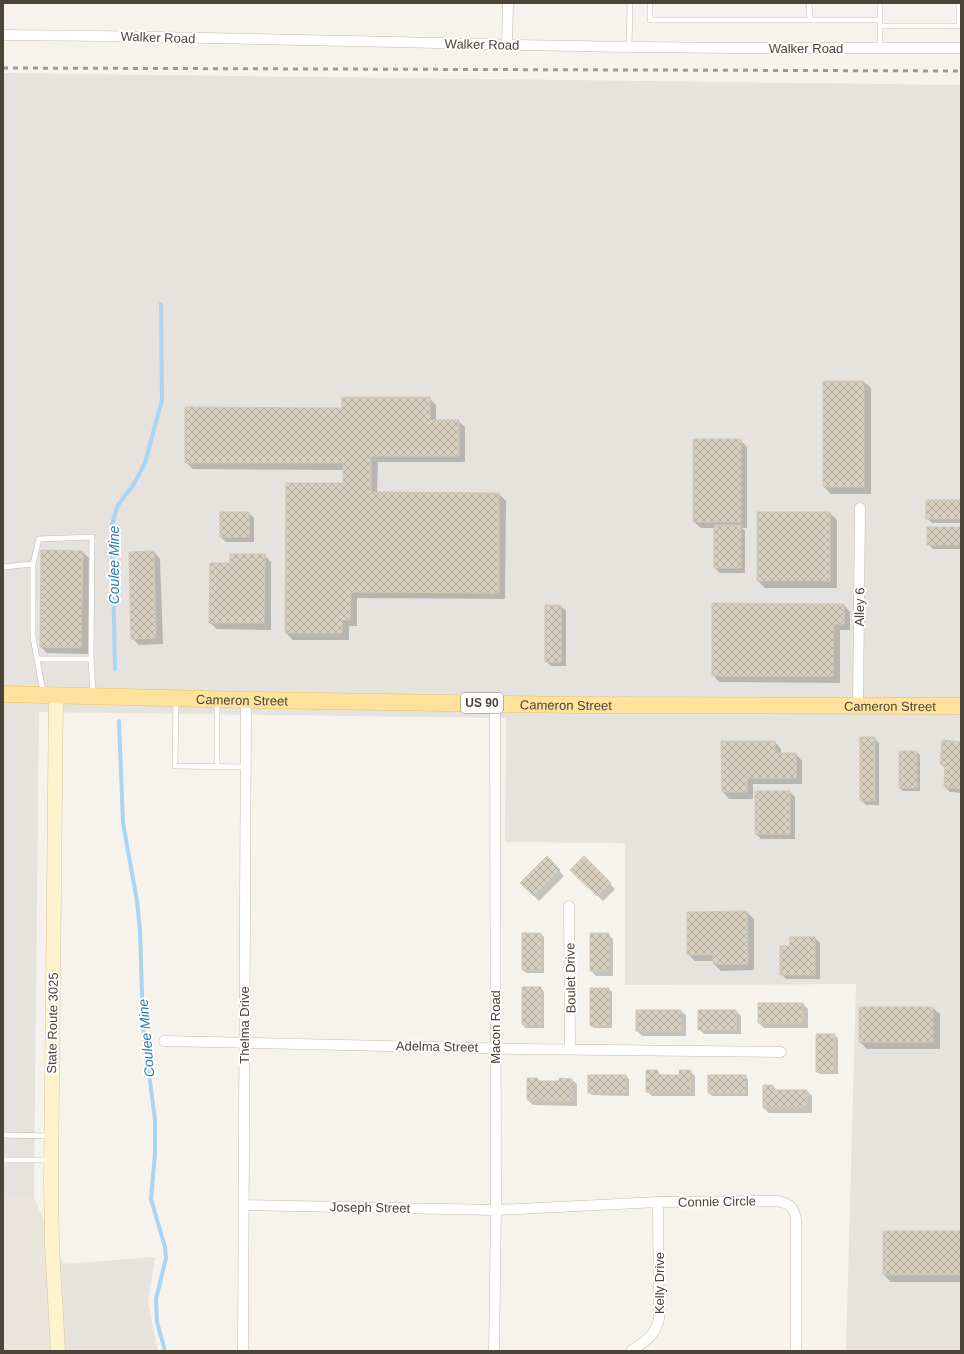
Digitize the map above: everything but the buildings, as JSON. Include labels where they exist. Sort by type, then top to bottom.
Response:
[{"type":"main road","name":"Cameron Street","points":[[3,694],[495,704],[961,706]]},
{"type":"main road","name":"State Route 3025","points":[[50,695],[50,1136],[52,1245],[58,1351]]},
{"type":"street","points":[[507,45],[508,3]]},
{"type":"street","name":"Walker Road","points":[[3,35],[167,36],[279,40],[629,47],[961,48]]},
{"type":"street","name":"Alley 6","points":[[858,706],[860,508]]},
{"type":"street","name":"Thelma Drive","points":[[243,1351],[246,700]]},
{"type":"street","name":"Macon Road","points":[[494,1351],[496,1210],[495,704]]},
{"type":"street","name":"Boulet Drive","points":[[569,906],[570,1049]]},
{"type":"street","name":"Adelma Street","points":[[164,1041],[781,1052]]},
{"type":"street","name":"Connie Circle","points":[[496,1210],[658,1202],[776,1201],[791,1204],[795,1211],[796,1220],[796,1351]]},
{"type":"street","name":"Kelly Drive","points":[[631,1351],[652,1336],[657,1329],[659,1319],[658,1202]]},
{"type":"street","name":"Joseph Street","points":[[244,1205],[496,1210]]},
{"type":"lane","points":[[629,47],[630,3]]},
{"type":"lane","points":[[650,3],[650,20],[810,20],[959,26],[959,3]]},
{"type":"lane","points":[[810,3],[810,20]]},
{"type":"lane","points":[[880,3],[880,48]]},
{"type":"lane","points":[[50,695],[37,659],[33,637],[33,564],[39,539],[92,537],[91,659],[93,696]]},
{"type":"lane","points":[[3,567],[33,564]]},
{"type":"lane","points":[[37,659],[91,659]]},
{"type":"lane","points":[[176,698],[175,766],[246,767]]},
{"type":"lane","points":[[217,699],[217,766]]},
{"type":"lane","points":[[3,1136],[50,1136]]},
{"type":"lane","points":[[3,1160],[51,1160]]},
{"type":"shaded area","points":[[3,73],[961,85],[961,1351],[846,1351],[856,984],[625,985],[625,843],[505,842],[506,718],[39,712],[34,1198],[3,1198]]},
{"type":"shaded area","points":[[3,1198],[34,1198],[63,1264],[63,1351],[3,1351]]},
{"type":"shaded area","points":[[155,1257],[148,1302],[158,1351],[63,1351],[63,1264]]},
{"type":"waterway","name":"Coulee Mine","points":[[115,669],[112,524],[118,505],[134,484],[145,463],[162,400],[161,304]]},
{"type":"waterway","name":"Coulee Mine","points":[[119,721],[123,823],[137,901],[140,930],[143,1027],[155,1120],[155,1153],[151,1199],[165,1247],[166,1258],[156,1299],[157,1322],[165,1351]]},
{"type":"railway","points":[[3,68],[961,71]]}]
